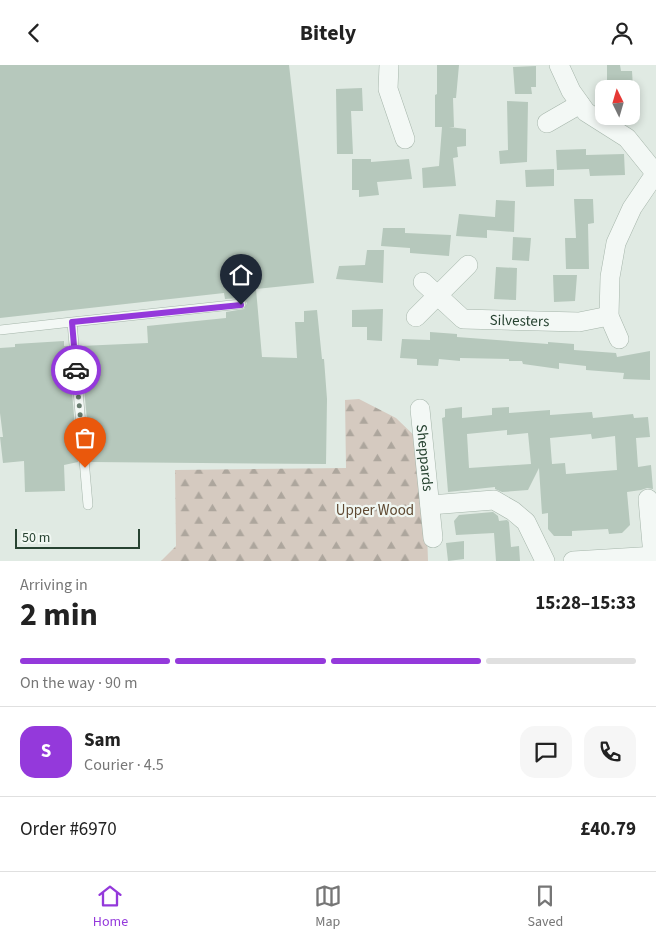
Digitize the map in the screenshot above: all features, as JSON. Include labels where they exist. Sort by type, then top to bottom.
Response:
[{"type":"street","points":[[389,65],[388,89],[405,139]]},
{"type":"street","points":[[559,65],[571,91],[586,112],[627,138],[655,174],[632,208],[616,243],[610,277],[610,316],[619,339]]},
{"type":"street","points":[[547,123],[580,104]]},
{"type":"street","points":[[416,317],[468,265]]},
{"type":"street","name":"Silvesters","points":[[423,282],[463,319],[579,322],[610,316]]},
{"type":"street","name":"Sheppards","points":[[420,409],[433,538]]},
{"type":"street","points":[[573,561],[654,556],[648,499]]},
{"type":"street","name":"Sheppards","points":[[430,505],[494,500],[513,511],[526,522],[545,561]]},
{"type":"lane","points":[[0,330],[241,305]]},
{"type":"lane","points":[[72,322],[88,505]]},
{"type":"green space","name":"Upper Wood","points":[[359,399],[396,418],[424,445],[428,561],[161,561],[176,546],[175,470],[346,468],[345,400]]},
{"type":"building","points":[[0,65],[289,65],[314,283],[256,289],[262,357],[297,358],[295,322],[304,322],[304,311],[317,310],[327,399],[326,464],[91,462],[80,346],[148,343],[147,326],[226,318],[226,312],[244,309],[247,303],[241,298],[225,299],[224,293],[0,318]]},
{"type":"building","points":[[437,65],[459,65],[456,98],[453,98],[454,127],[449,127],[466,129],[466,146],[457,147],[458,157],[453,158],[456,186],[423,188],[422,168],[439,166],[442,127],[435,127]]},
{"type":"building","points":[[607,65],[620,65],[621,71],[632,71],[633,80],[607,80]]},
{"type":"building","points":[[536,66],[536,87],[531,87],[532,94],[515,94],[513,67]]},
{"type":"building","points":[[362,88],[363,111],[351,111],[353,154],[337,154],[336,89]]},
{"type":"building","points":[[507,101],[528,102],[527,162],[500,164],[499,151],[508,150]]},
{"type":"building","points":[[586,149],[586,155],[624,154],[625,175],[590,176],[589,169],[557,170],[556,150]]},
{"type":"building","points":[[352,159],[371,159],[371,162],[409,159],[412,179],[377,182],[379,195],[359,197],[359,190],[352,190]]},
{"type":"building","points":[[554,169],[554,186],[526,187],[525,170]]},
{"type":"building","points":[[574,199],[593,199],[594,223],[588,224],[589,269],[566,269],[565,238],[576,238]]},
{"type":"building","points":[[496,200],[515,201],[514,232],[487,230],[487,238],[456,236],[459,214],[495,217]]},
{"type":"building","points":[[383,228],[405,228],[405,233],[451,235],[449,256],[410,253],[410,248],[381,246]]},
{"type":"building","points":[[513,237],[531,238],[529,261],[512,260]]},
{"type":"building","points":[[367,250],[384,250],[383,283],[336,279],[339,266],[365,265]]},
{"type":"building","points":[[496,267],[517,268],[516,300],[494,299]]},
{"type":"building","points":[[553,275],[577,275],[575,301],[554,302]]},
{"type":"building","points":[[383,309],[382,341],[367,340],[367,327],[352,327],[352,310]]},
{"type":"building","points":[[430,332],[457,334],[457,337],[548,344],[548,342],[574,344],[574,350],[616,353],[617,357],[650,351],[650,380],[623,379],[624,373],[586,370],[586,366],[559,363],[559,369],[523,364],[522,361],[509,361],[509,359],[460,358],[460,361],[439,359],[438,366],[417,365],[417,359],[400,358],[402,339],[430,340]]},
{"type":"building","points":[[64,341],[64,346],[68,346],[78,462],[64,465],[65,491],[25,492],[24,461],[3,463],[0,437],[3,437],[0,413],[0,348],[15,347],[15,344]]},
{"type":"building","points":[[462,407],[462,418],[492,415],[492,408],[509,407],[509,413],[550,410],[550,415],[592,412],[593,418],[633,414],[634,418],[648,417],[650,437],[636,438],[638,467],[651,465],[653,489],[647,488],[627,492],[630,525],[622,533],[609,534],[608,529],[572,531],[572,536],[554,536],[548,529],[548,513],[542,514],[539,468],[528,490],[502,492],[495,489],[495,487],[448,492],[442,418],[445,417],[445,409]],"holes":[[[507,430],[507,435],[528,433],[531,464],[469,468],[467,434]],[[591,434],[592,439],[615,436],[617,470],[566,474],[565,463],[552,464],[550,438]]]},
{"type":"building","points":[[493,512],[498,516],[499,521],[507,520],[509,522],[511,547],[519,546],[520,561],[496,561],[494,533],[456,535],[454,521],[459,515]]},
{"type":"building","points":[[464,541],[464,559],[448,561],[446,543]]},
{"type":"way so far","points":[[76,370],[85,468]]},
{"type":"route","points":[[76,370],[72,322],[241,305]]}]
